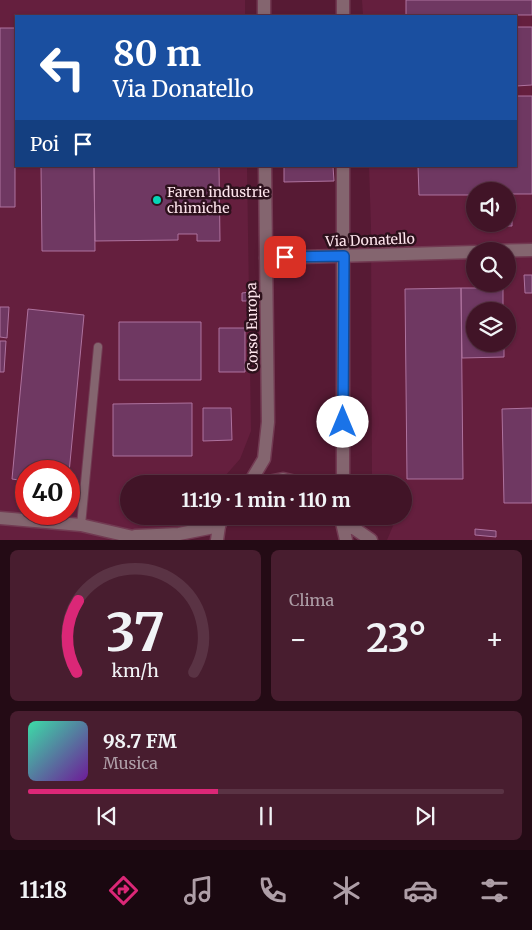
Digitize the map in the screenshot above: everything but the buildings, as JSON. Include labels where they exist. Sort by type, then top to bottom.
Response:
[{"type":"street","points":[[264,0],[264,15]]},
{"type":"street","points":[[342,0],[343,15]]},
{"type":"street","name":"Corso Europa","points":[[254,475],[264,459],[268,422],[265,167]]},
{"type":"street","points":[[343,475],[344,167]]},
{"type":"street","points":[[516,250],[532,250]]},
{"type":"street","name":"Via Donatello","points":[[266,258],[466,252]]},
{"type":"street","points":[[0,518],[81,525],[146,540]]},
{"type":"street","points":[[130,536],[179,534],[208,525]]},
{"type":"street","points":[[217,540],[220,525]]},
{"type":"street","points":[[343,525],[346,540]]},
{"type":"street","points":[[351,525],[371,540]]},
{"type":"lane","points":[[81,525],[98,347]]},
{"type":"shaded area","points":[[0,0],[245,0],[245,15],[15,15],[15,167],[247,167],[251,431],[240,459],[226,475],[120,475],[120,525],[185,525],[176,540],[0,540]]},
{"type":"shaded area","points":[[362,0],[532,0],[532,540],[387,540],[392,525],[412,525],[412,475],[372,475],[369,167],[517,167],[517,15],[363,15]]},
{"type":"place","name":"Faren industrie chimiche","points":[[157,200]]},
{"type":"route","points":[[285,257],[344,256],[343,422]]}]
